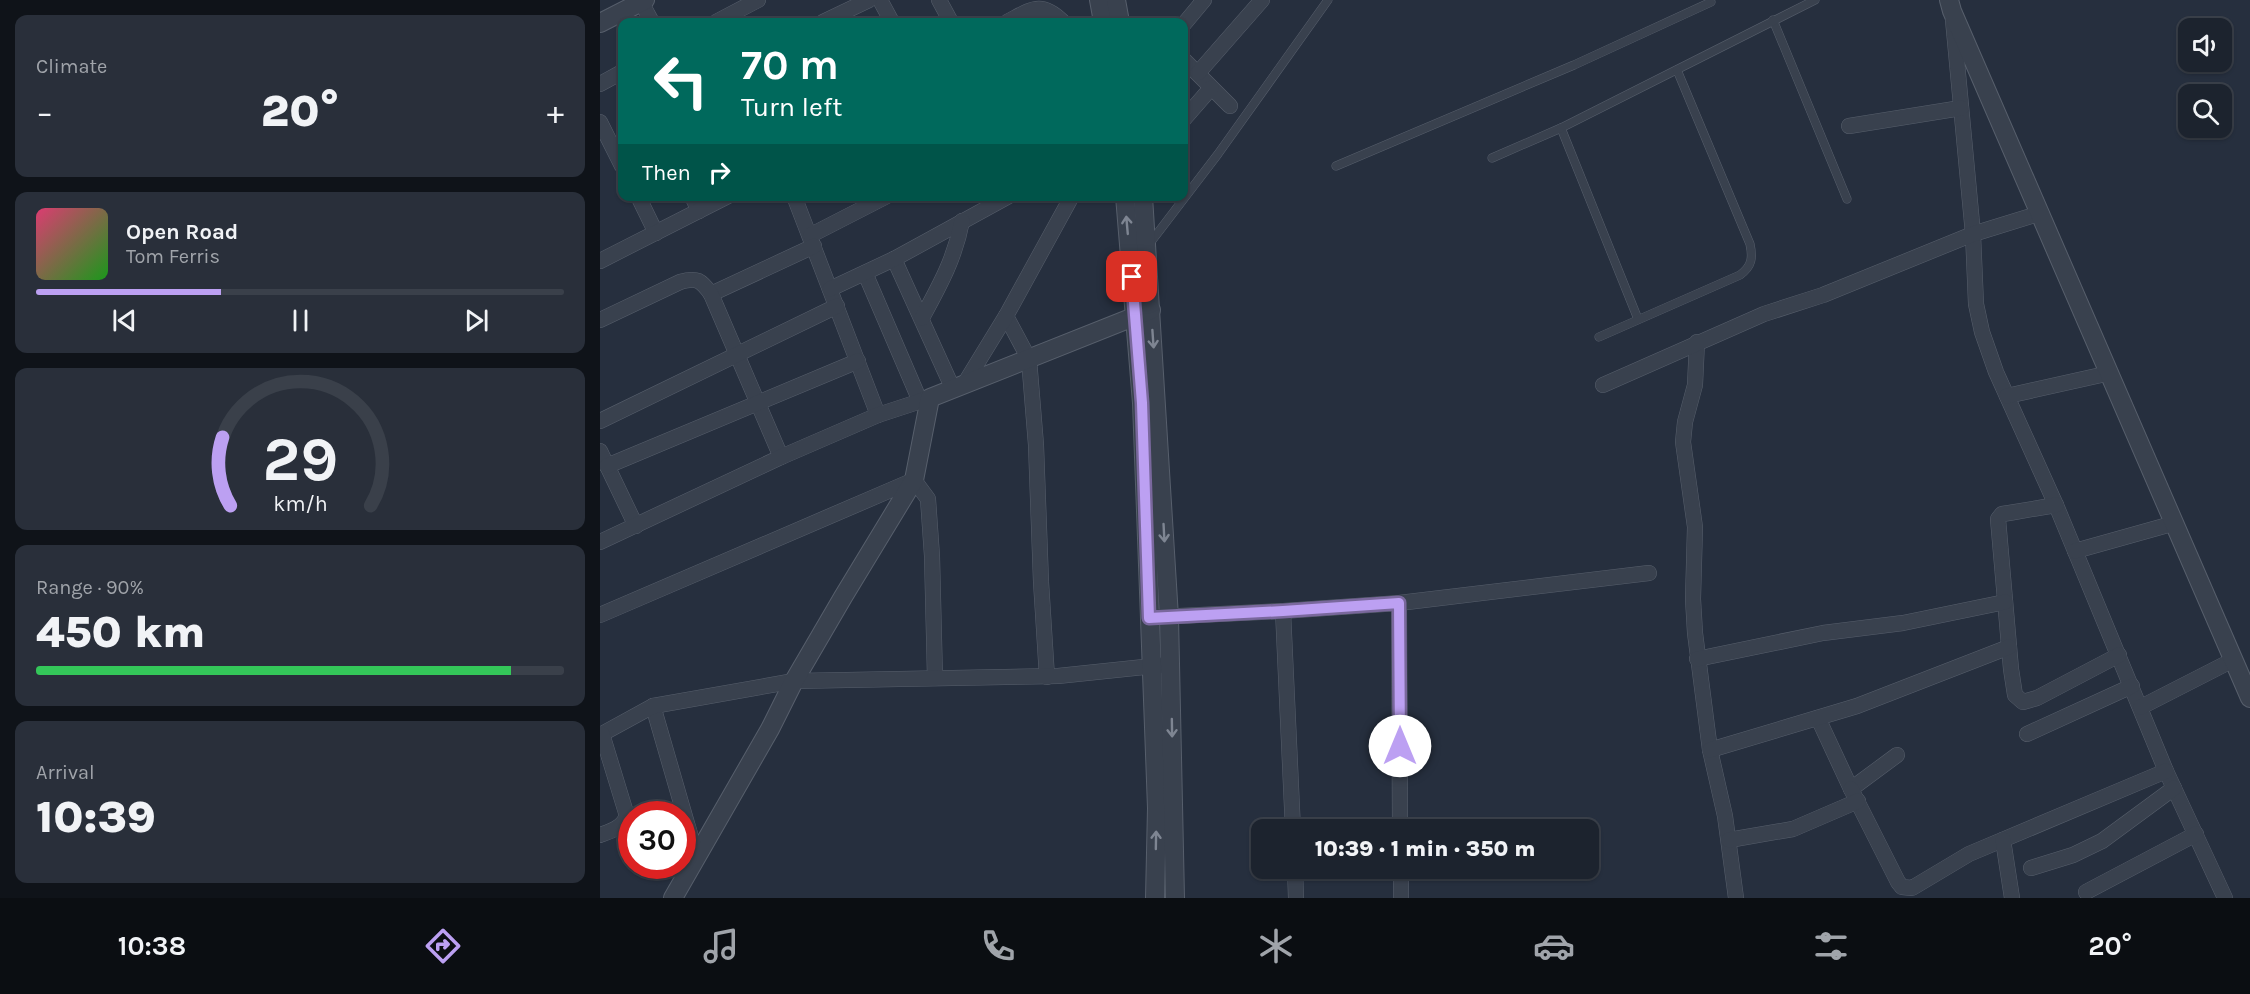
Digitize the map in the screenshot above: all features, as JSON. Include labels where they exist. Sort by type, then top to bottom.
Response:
[{"type":"street","points":[[724,18],[758,0]]},
{"type":"street","points":[[832,18],[869,0]]},
{"type":"street","points":[[880,0],[890,18]]},
{"type":"street","points":[[939,0],[949,18]]},
{"type":"street","points":[[1099,0],[1102,18]]},
{"type":"street","points":[[1116,0],[1119,18]]},
{"type":"street","points":[[1188,19],[1204,0]]},
{"type":"street","points":[[1198,73],[1262,0]]},
{"type":"street","points":[[600,24],[643,1],[650,18]]},
{"type":"street","points":[[1951,6],[1973,234],[1976,304],[1982,332],[2166,771],[2225,898]]},
{"type":"street","points":[[1951,6],[2250,698]]},
{"type":"street","points":[[1014,18],[1030,9],[1041,7],[1049,9],[1059,18]]},
{"type":"street","points":[[1188,64],[1230,106]]},
{"type":"street","points":[[600,84],[618,74]]},
{"type":"street","points":[[1188,114],[1211,88]]},
{"type":"street","points":[[1849,126],[1961,108]]},
{"type":"street","points":[[602,131],[618,159]]},
{"type":"street","points":[[640,201],[656,233]]},
{"type":"street","points":[[694,201],[699,211]]},
{"type":"street","points":[[600,261],[718,201]]},
{"type":"street","points":[[796,201],[878,415]]},
{"type":"street","points":[[711,294],[813,240],[879,201]]},
{"type":"street","points":[[959,386],[1006,316],[1069,201]]},
{"type":"street","points":[[1126,201],[1143,313],[1169,617],[1175,898]]},
{"type":"street","points":[[1143,201],[1147,246],[1143,313],[1142,403],[1157,808],[1155,898]]},
{"type":"street","points":[[830,289],[894,259],[962,221],[986,202]]},
{"type":"street","points":[[1603,385],[1764,314],[1823,295],[1973,234],[2041,213]]},
{"type":"street","points":[[922,318],[950,266],[962,221]]},
{"type":"street","points":[[894,259],[922,318],[959,386]]},
{"type":"street","points":[[673,898],[770,729],[794,681],[914,480],[925,399],[865,273]]},
{"type":"street","points":[[600,320],[680,282],[694,278],[702,282],[711,294],[781,457]]},
{"type":"street","points":[[600,421],[837,306]]},
{"type":"street","points":[[600,542],[781,457],[878,415],[959,386],[1143,313]]},
{"type":"street","points":[[1006,316],[1029,359],[1036,445],[1047,676]]},
{"type":"street","points":[[1697,342],[1695,385],[1684,422],[1683,442],[1695,527],[1693,600],[1697,659],[1710,750],[1729,840],[1736,898]]},
{"type":"street","points":[[607,466],[858,361]]},
{"type":"street","points":[[2007,396],[2110,373]]},
{"type":"street","points":[[600,451],[636,526]]},
{"type":"street","points":[[600,615],[914,480]]},
{"type":"street","points":[[914,480],[928,499],[935,678]]},
{"type":"street","points":[[2056,505],[2002,514],[1998,519],[2015,695],[2023,702],[2037,698],[2119,655]]},
{"type":"street","points":[[2075,551],[2175,523]]},
{"type":"street","points":[[1149,618],[1399,603],[1649,573]]},
{"type":"street","points":[[1697,659],[1823,633],[1903,623],[2005,602]]},
{"type":"street","points":[[1399,603],[1400,819]]},
{"type":"street","points":[[1283,611],[1292,819]]},
{"type":"street","points":[[1710,750],[1867,702],[2009,647]]},
{"type":"street","points":[[2141,707],[2233,660]]},
{"type":"street","points":[[600,835],[617,828],[624,823],[627,816],[601,734],[652,706],[794,681],[1047,676],[1170,664]]},
{"type":"street","points":[[2027,734],[2132,686]]},
{"type":"street","points":[[652,706],[697,858]]},
{"type":"street","points":[[1818,718],[1898,882],[1907,888],[1918,886],[1936,872],[1969,854],[2166,771]]},
{"type":"street","points":[[1729,840],[1793,830],[1855,795],[1897,755]]},
{"type":"street","points":[[2031,868],[2073,855],[2102,841],[2174,788]]},
{"type":"street","points":[[2086,892],[2196,834]]},
{"type":"street","points":[[2003,840],[2012,898]]},
{"type":"street","points":[[1295,879],[1296,898]]},
{"type":"street","points":[[1401,879],[1401,898]]},
{"type":"lane","points":[[1188,193],[1328,0]]},
{"type":"lane","points":[[1492,158],[1561,128],[1815,0]]},
{"type":"lane","points":[[1336,166],[1574,64],[1705,2]]},
{"type":"lane","points":[[1773,20],[1847,199]]},
{"type":"lane","points":[[1599,337],[1740,274],[1748,269],[1752,257],[1750,244],[1677,69]]},
{"type":"lane","points":[[1561,128],[1638,319]]},
{"type":"lane","points":[[1147,246],[1182,201]]},
{"type":"route","points":[[1132,277],[1142,403],[1149,618],[1399,603],[1400,746]]}]
